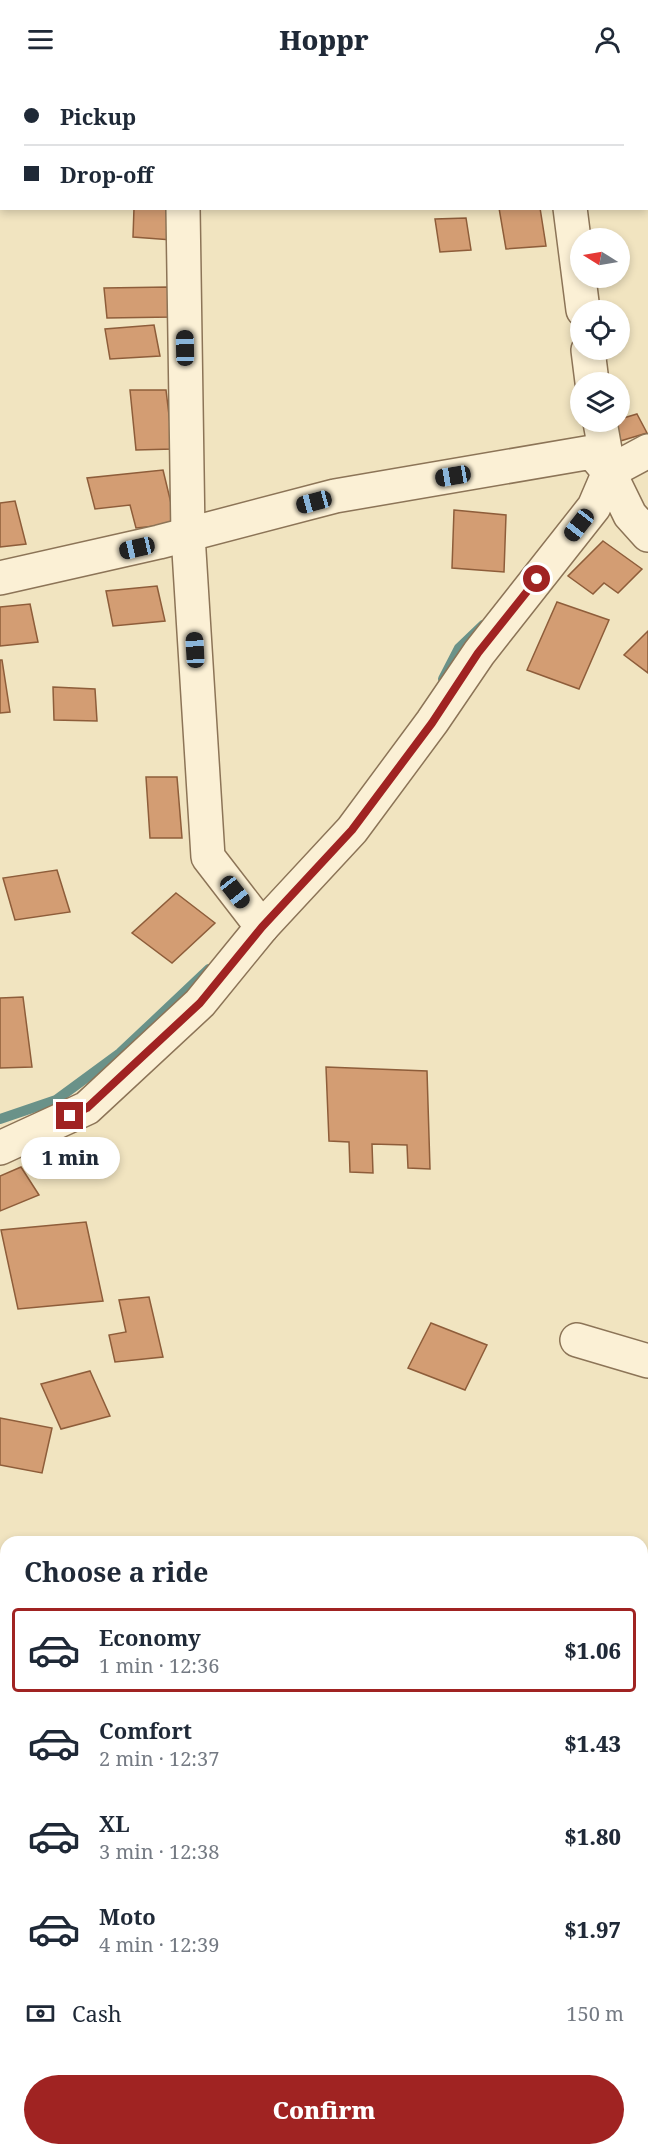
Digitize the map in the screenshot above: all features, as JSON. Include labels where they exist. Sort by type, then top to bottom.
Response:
[{"type":"street","points":[[183,210],[188,535],[208,857],[262,927]]},
{"type":"street","points":[[570,210],[582,300]]},
{"type":"street","points":[[0,1148],[87,1108],[200,1003],[262,927],[352,830],[432,723],[478,653],[594,507],[609,472],[602,432]]},
{"type":"street","points":[[609,472],[648,451]]},
{"type":"street","points":[[0,578],[188,535],[335,496],[592,452],[609,472],[630,515],[648,535]]},
{"type":"street","points":[[577,1340],[648,1361]]},
{"type":"building","points":[[134,210],[173,210],[172,240],[133,237]]},
{"type":"building","points":[[499,210],[540,210],[546,246],[506,249]]},
{"type":"building","points":[[466,218],[471,250],[440,252],[435,219]]},
{"type":"building","points":[[169,287],[172,317],[107,318],[104,288]]},
{"type":"building","points":[[154,325],[160,356],[110,359],[105,329]]},
{"type":"building","points":[[130,390],[166,390],[173,449],[136,450]]},
{"type":"building","points":[[637,414],[647,433],[617,442],[615,432],[630,432],[630,416]]},
{"type":"building","points":[[163,470],[176,524],[136,528],[130,505],[95,509],[87,478]]},
{"type":"building","points":[[15,501],[26,544],[0,547],[0,503]]},
{"type":"building","points":[[454,510],[506,515],[504,572],[452,568]]},
{"type":"building","points":[[603,541],[642,569],[618,593],[604,583],[593,594],[568,576]]},
{"type":"building","points":[[157,586],[165,621],[113,626],[106,591]]},
{"type":"building","points":[[557,602],[609,620],[579,689],[527,670]]},
{"type":"building","points":[[30,604],[38,642],[0,646],[0,607]]},
{"type":"building","points":[[648,631],[648,673],[624,655]]},
{"type":"building","points":[[0,660],[2,660],[10,712],[0,713]]},
{"type":"building","points":[[53,687],[95,689],[97,721],[54,720]]},
{"type":"building","points":[[146,777],[177,777],[182,838],[150,838]]},
{"type":"building","points":[[57,870],[70,912],[15,920],[3,878]]},
{"type":"building","points":[[176,893],[215,923],[172,963],[132,933]]},
{"type":"building","points":[[23,997],[32,1067],[0,1068],[0,998]]},
{"type":"building","points":[[326,1067],[427,1071],[430,1169],[408,1168],[407,1145],[372,1144],[373,1173],[350,1172],[349,1142],[329,1141]]},
{"type":"building","points":[[21,1167],[39,1195],[0,1211],[0,1176]]},
{"type":"building","points":[[86,1222],[103,1301],[18,1309],[1,1230]]},
{"type":"building","points":[[149,1297],[163,1357],[115,1362],[109,1335],[126,1332],[119,1300]]},
{"type":"building","points":[[431,1323],[487,1345],[465,1390],[408,1368]]},
{"type":"building","points":[[90,1371],[110,1416],[61,1429],[41,1384]]},
{"type":"building","points":[[0,1418],[52,1428],[42,1473],[0,1465]]},
{"type":"waterway","points":[[443,679],[459,648],[483,625]]},
{"type":"waterway","points":[[0,1119],[56,1100],[120,1053],[209,969]]},
{"type":"route","points":[[70,1116],[87,1108],[200,1003],[262,927],[352,830],[432,723],[478,653],[537,579]]}]
